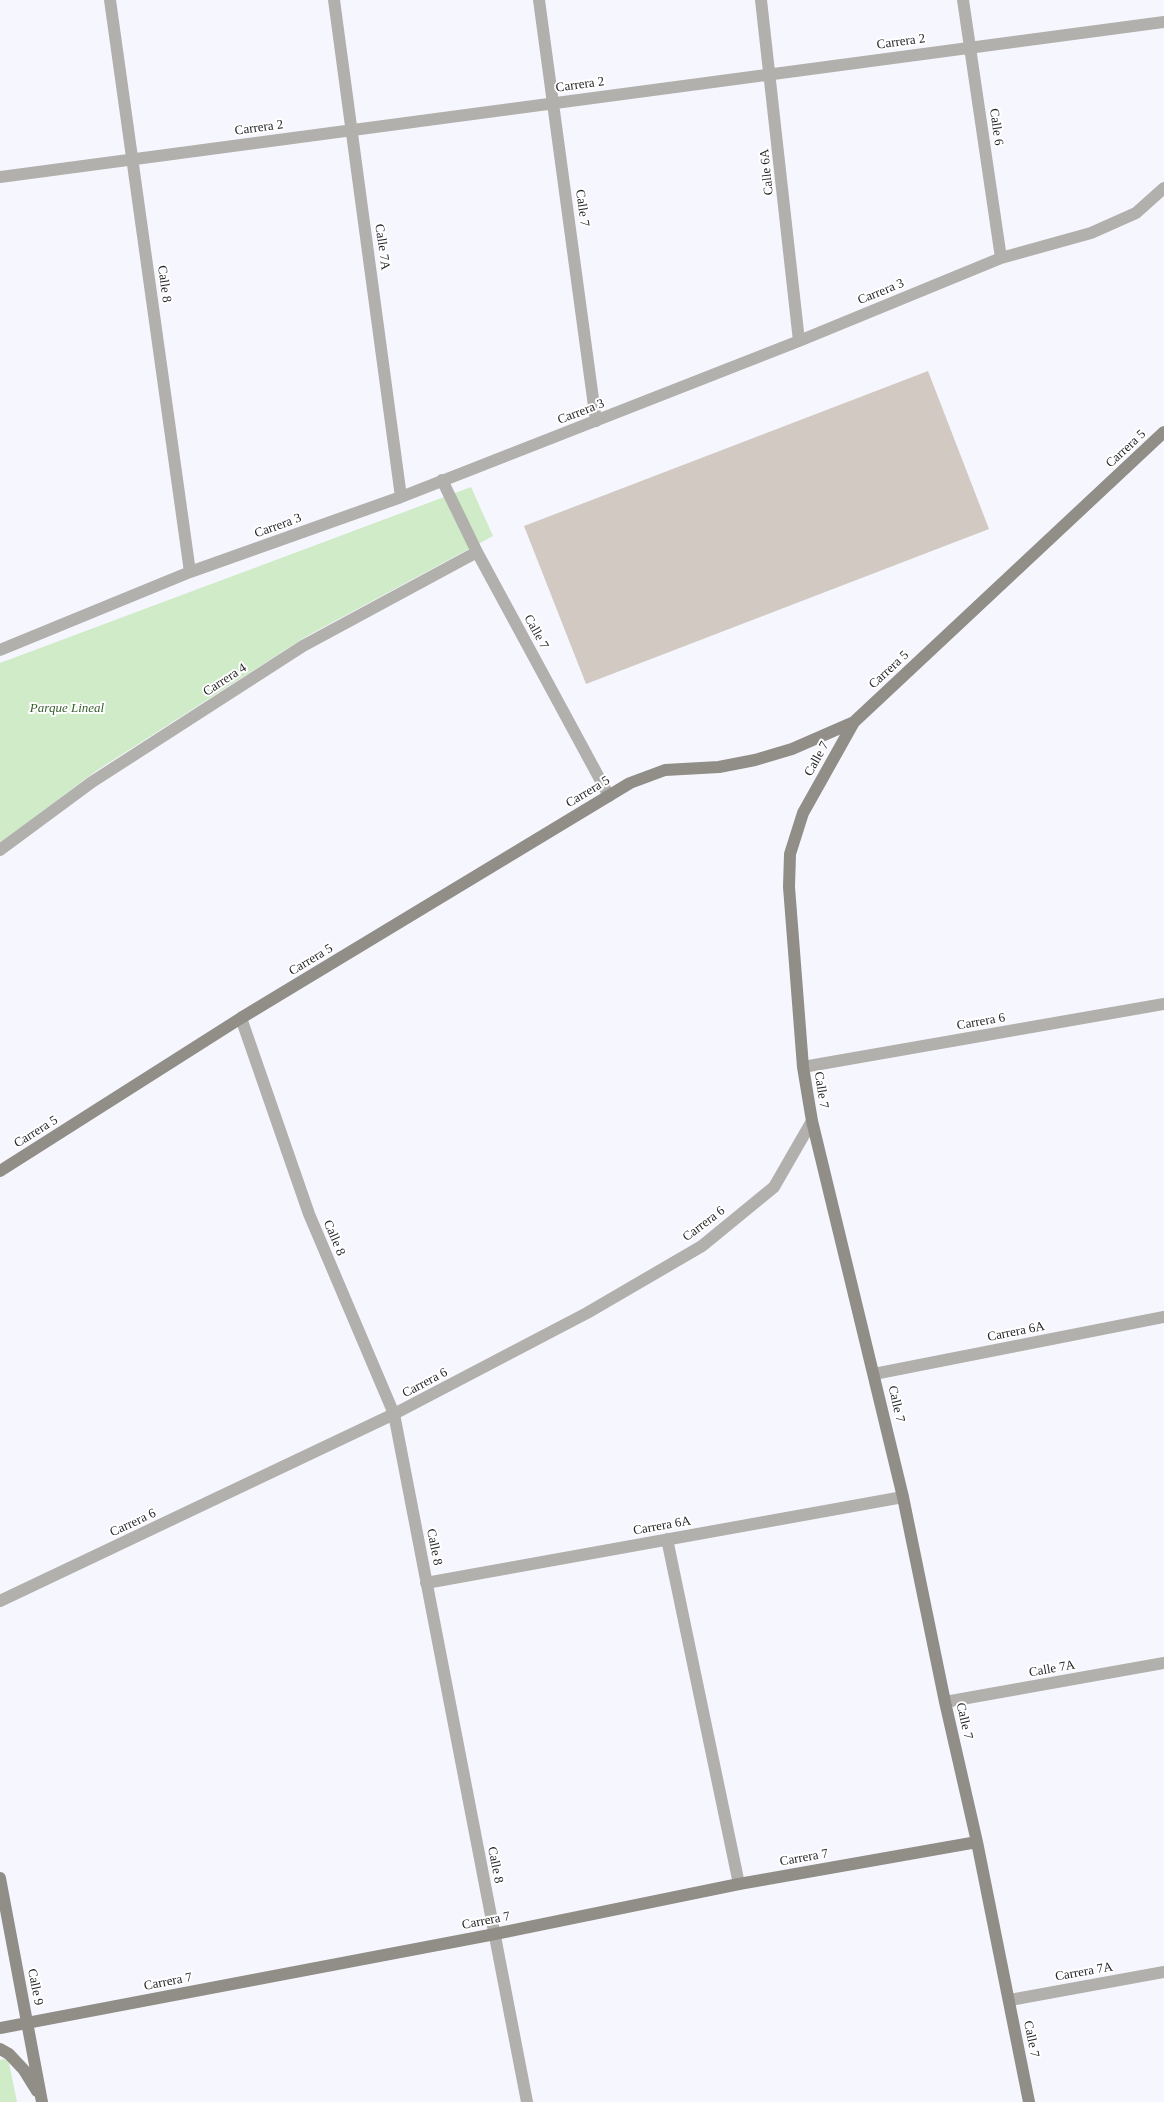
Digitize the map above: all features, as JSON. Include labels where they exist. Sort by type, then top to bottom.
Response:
[{"type":"street","name":"Calle 8","points":[[110,0],[190,572]]},
{"type":"street","name":"Calle 7A","points":[[334,0],[401,497]]},
{"type":"street","name":"Calle 7","points":[[539,0],[596,421]]},
{"type":"street","name":"Calle 6A","points":[[761,0],[799,341]]},
{"type":"street","name":"Calle 6","points":[[963,0],[1001,258]]},
{"type":"street","name":"Carrera 2","points":[[0,177],[1164,22]]},
{"type":"street","name":"Carrera 3","points":[[0,650],[190,572],[401,497],[596,421],[799,341],[1001,258],[1092,233],[1136,213],[1164,188]]},
{"type":"street","name":"Carrera 5","points":[[0,1171],[241,1018],[630,783],[665,770],[719,767],[755,760],[792,749],[854,722],[1164,432]]},
{"type":"street","name":"Calle 7","points":[[442,480],[477,552],[609,796]]},
{"type":"street","name":"Carrera 4","points":[[0,850],[92,782],[303,646],[477,552]]},
{"type":"street","name":"Calle 7","points":[[854,722],[803,813],[790,854],[789,887],[803,1067],[812,1121],[903,1497],[945,1702],[977,1842],[1010,2000],[1029,2102]]},
{"type":"street","name":"Carrera 6","points":[[803,1067],[1164,1004]]},
{"type":"street","name":"Calle 8","points":[[241,1018],[309,1214],[394,1414],[527,2102]]},
{"type":"street","name":"Carrera 6","points":[[0,1601],[394,1414],[587,1313],[702,1246],[774,1187],[812,1121]]},
{"type":"street","name":"Carrera 6A","points":[[874,1374],[1164,1317]]},
{"type":"street","name":"Carrera 6A","points":[[426,1583],[903,1497]]},
{"type":"street","points":[[667,1540],[739,1884]]},
{"type":"street","name":"Calle 7A","points":[[945,1702],[1164,1663]]},
{"type":"street","name":"Carrera 7","points":[[0,2028],[495,1934],[739,1884],[977,1842]]},
{"type":"street","name":"Calle 9","points":[[0,1878],[28,2023],[41,2102]]},
{"type":"street","name":"Carrera 7A","points":[[1010,2000],[1164,1972]]},
{"type":"street","points":[[0,2049],[9,2054],[24,2070],[36,2089],[41,2102]]},
{"type":"green space","name":"Parque Lineal","points":[[471,487],[493,536],[307,636],[96,771],[0,843],[0,663]]},
{"type":"green space","points":[[8,2058],[17,2102],[0,2102],[0,2060]]},
{"type":"building","points":[[928,371],[989,529],[586,684],[524,526]]}]
